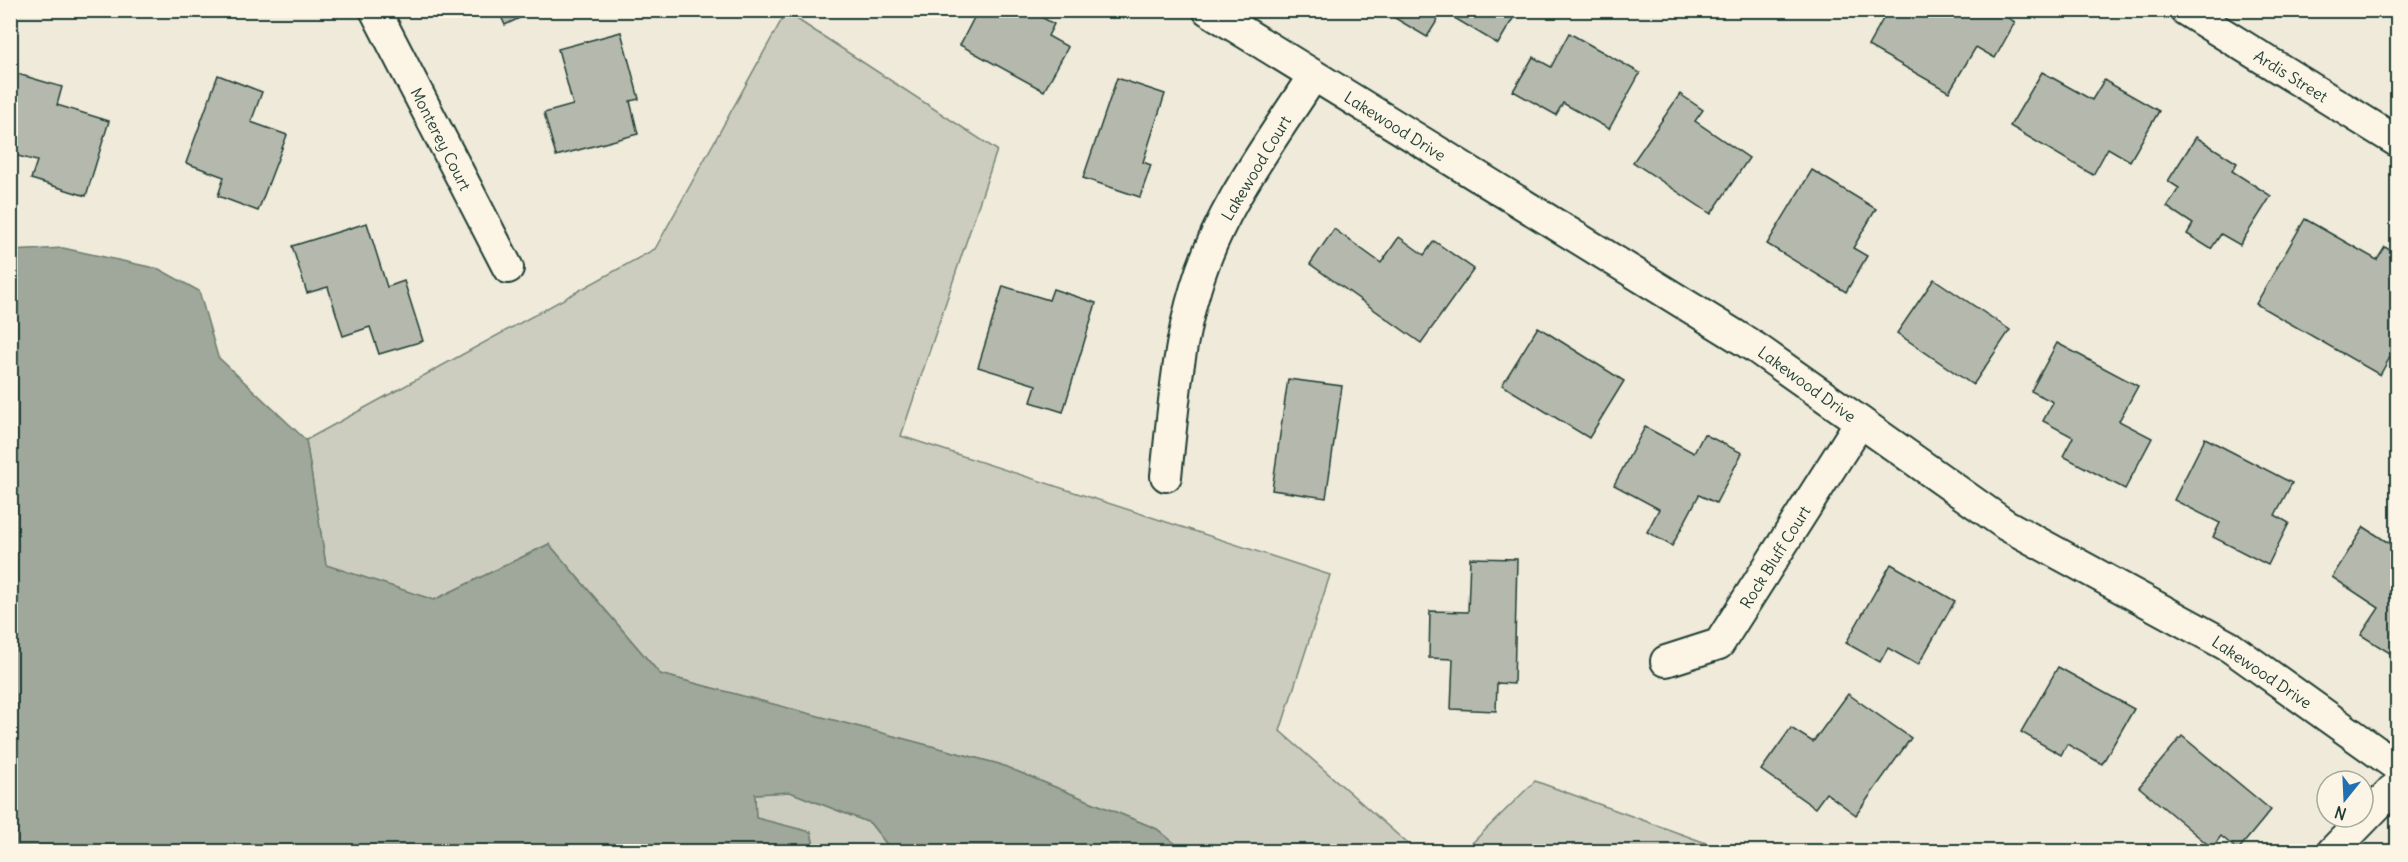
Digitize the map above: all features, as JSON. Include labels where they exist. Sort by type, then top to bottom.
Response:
[{"type":"street","name":"Monterey Court","points":[[375,10],[508,268]]},
{"type":"street","name":"Lakewood Drive","points":[[1208,10],[1756,348],[2006,525],[2230,647],[2397,767]]},
{"type":"street","name":"Ardis Street","points":[[2185,10],[2397,142]]},
{"type":"street","name":"Lakewood Court","points":[[1166,476],[1179,358],[1196,286],[1226,212],[1313,75]]},
{"type":"street","name":"Rock Bluff Court","points":[[1666,662],[1719,644],[1860,422]]},
{"type":"street","points":[[2332,852],[2397,784]]},
{"type":"shaded area","points":[[786,12],[997,150],[901,436],[1330,575],[1280,731],[1416,851],[1184,851],[1157,829],[999,764],[660,674],[549,544],[434,600],[326,565],[306,440],[655,249]]},
{"type":"shaded area","points":[[63,248],[159,269],[199,291],[218,357],[306,440],[326,565],[434,600],[549,544],[660,674],[999,764],[1157,829],[1184,851],[892,851],[870,823],[790,792],[755,794],[756,818],[811,832],[815,851],[11,851],[11,251]]},
{"type":"shaded area","points":[[1535,781],[1728,851],[1464,851]]},
{"type":"shaded area","points":[[790,792],[870,823],[892,851],[815,851],[811,832],[756,818],[754,794]]},
{"type":"building","points":[[498,10],[536,10],[505,25]]},
{"type":"building","points":[[916,10],[935,10],[931,19]]},
{"type":"building","points":[[978,10],[1029,10],[1054,24],[1048,36],[1068,47],[1044,91],[960,45]]},
{"type":"building","points":[[1390,10],[1518,10],[1498,44],[1443,11],[1427,37],[1388,14]]},
{"type":"building","points":[[1888,10],[1939,10],[1946,15],[1949,10],[1995,10],[2015,22],[1995,58],[1976,47],[1949,92],[1868,46]]},
{"type":"building","points":[[621,32],[639,99],[630,101],[638,134],[556,156],[544,113],[573,105],[558,49]]},
{"type":"building","points":[[1569,33],[1640,73],[1609,129],[1563,103],[1556,115],[1513,91],[1533,57],[1551,67]]},
{"type":"building","points":[[11,72],[62,87],[57,105],[109,121],[86,196],[31,179],[37,161],[10,154]]},
{"type":"building","points":[[2042,72],[2092,100],[2104,80],[2159,111],[2130,161],[2108,148],[2093,175],[2010,126]]},
{"type":"building","points":[[218,75],[262,92],[251,122],[287,135],[258,211],[218,196],[224,177],[186,163]]},
{"type":"building","points":[[1117,78],[1165,94],[1143,162],[1151,165],[1140,197],[1083,178]]},
{"type":"building","points":[[1680,94],[1703,110],[1695,121],[1749,158],[1711,214],[1633,162]]},
{"type":"building","points":[[2196,137],[2237,163],[2232,171],[2271,196],[2240,245],[2221,234],[2211,249],[2187,234],[2193,224],[2167,207],[2179,188],[2168,181]]},
{"type":"building","points":[[1812,170],[1876,209],[1853,248],[1867,256],[1846,292],[1767,244]]},
{"type":"building","points":[[2305,219],[2377,260],[2385,247],[2398,255],[2398,343],[2380,375],[2256,304]]},
{"type":"building","points":[[367,223],[387,287],[404,281],[423,341],[379,354],[370,327],[343,336],[328,287],[307,293],[292,246]]},
{"type":"building","points":[[1334,229],[1381,263],[1399,237],[1424,255],[1434,241],[1474,269],[1421,343],[1310,264]]},
{"type":"building","points":[[1934,279],[2010,330],[1973,385],[1897,333]]},
{"type":"building","points":[[1003,286],[1049,300],[1053,289],[1096,303],[1063,412],[1031,402],[1036,385],[978,367]]},
{"type":"building","points":[[1538,327],[1624,381],[1589,438],[1502,385]]},
{"type":"building","points":[[2057,343],[2138,386],[2119,421],[2152,438],[2125,489],[2063,456],[2073,437],[2043,421],[2053,402],[2031,391]]},
{"type":"building","points":[[1288,379],[1342,386],[1326,498],[1272,490]]},
{"type":"building","points":[[1645,427],[1694,453],[1704,434],[1742,453],[1716,503],[1699,495],[1672,546],[1647,532],[1659,509],[1614,485]]},
{"type":"building","points":[[2205,438],[2292,483],[2275,515],[2289,523],[2268,565],[2213,537],[2220,523],[2174,500]]},
{"type":"building","points":[[2364,527],[2398,549],[2396,657],[2361,635],[2379,608],[2332,577]]},
{"type":"building","points":[[1470,558],[1517,559],[1514,684],[1497,683],[1496,711],[1451,709],[1453,659],[1429,658],[1430,611],[1468,612]]},
{"type":"building","points":[[1891,564],[1955,601],[1918,665],[1888,648],[1880,662],[1846,643]]},
{"type":"building","points":[[2058,667],[2134,709],[2102,764],[2067,744],[2061,755],[2021,732]]},
{"type":"building","points":[[1848,694],[1911,738],[1856,815],[1826,793],[1815,808],[1761,770],[1791,728],[1813,742]]},
{"type":"building","points":[[2182,736],[2271,810],[2238,850],[2221,836],[2212,848],[2139,787]]}]
